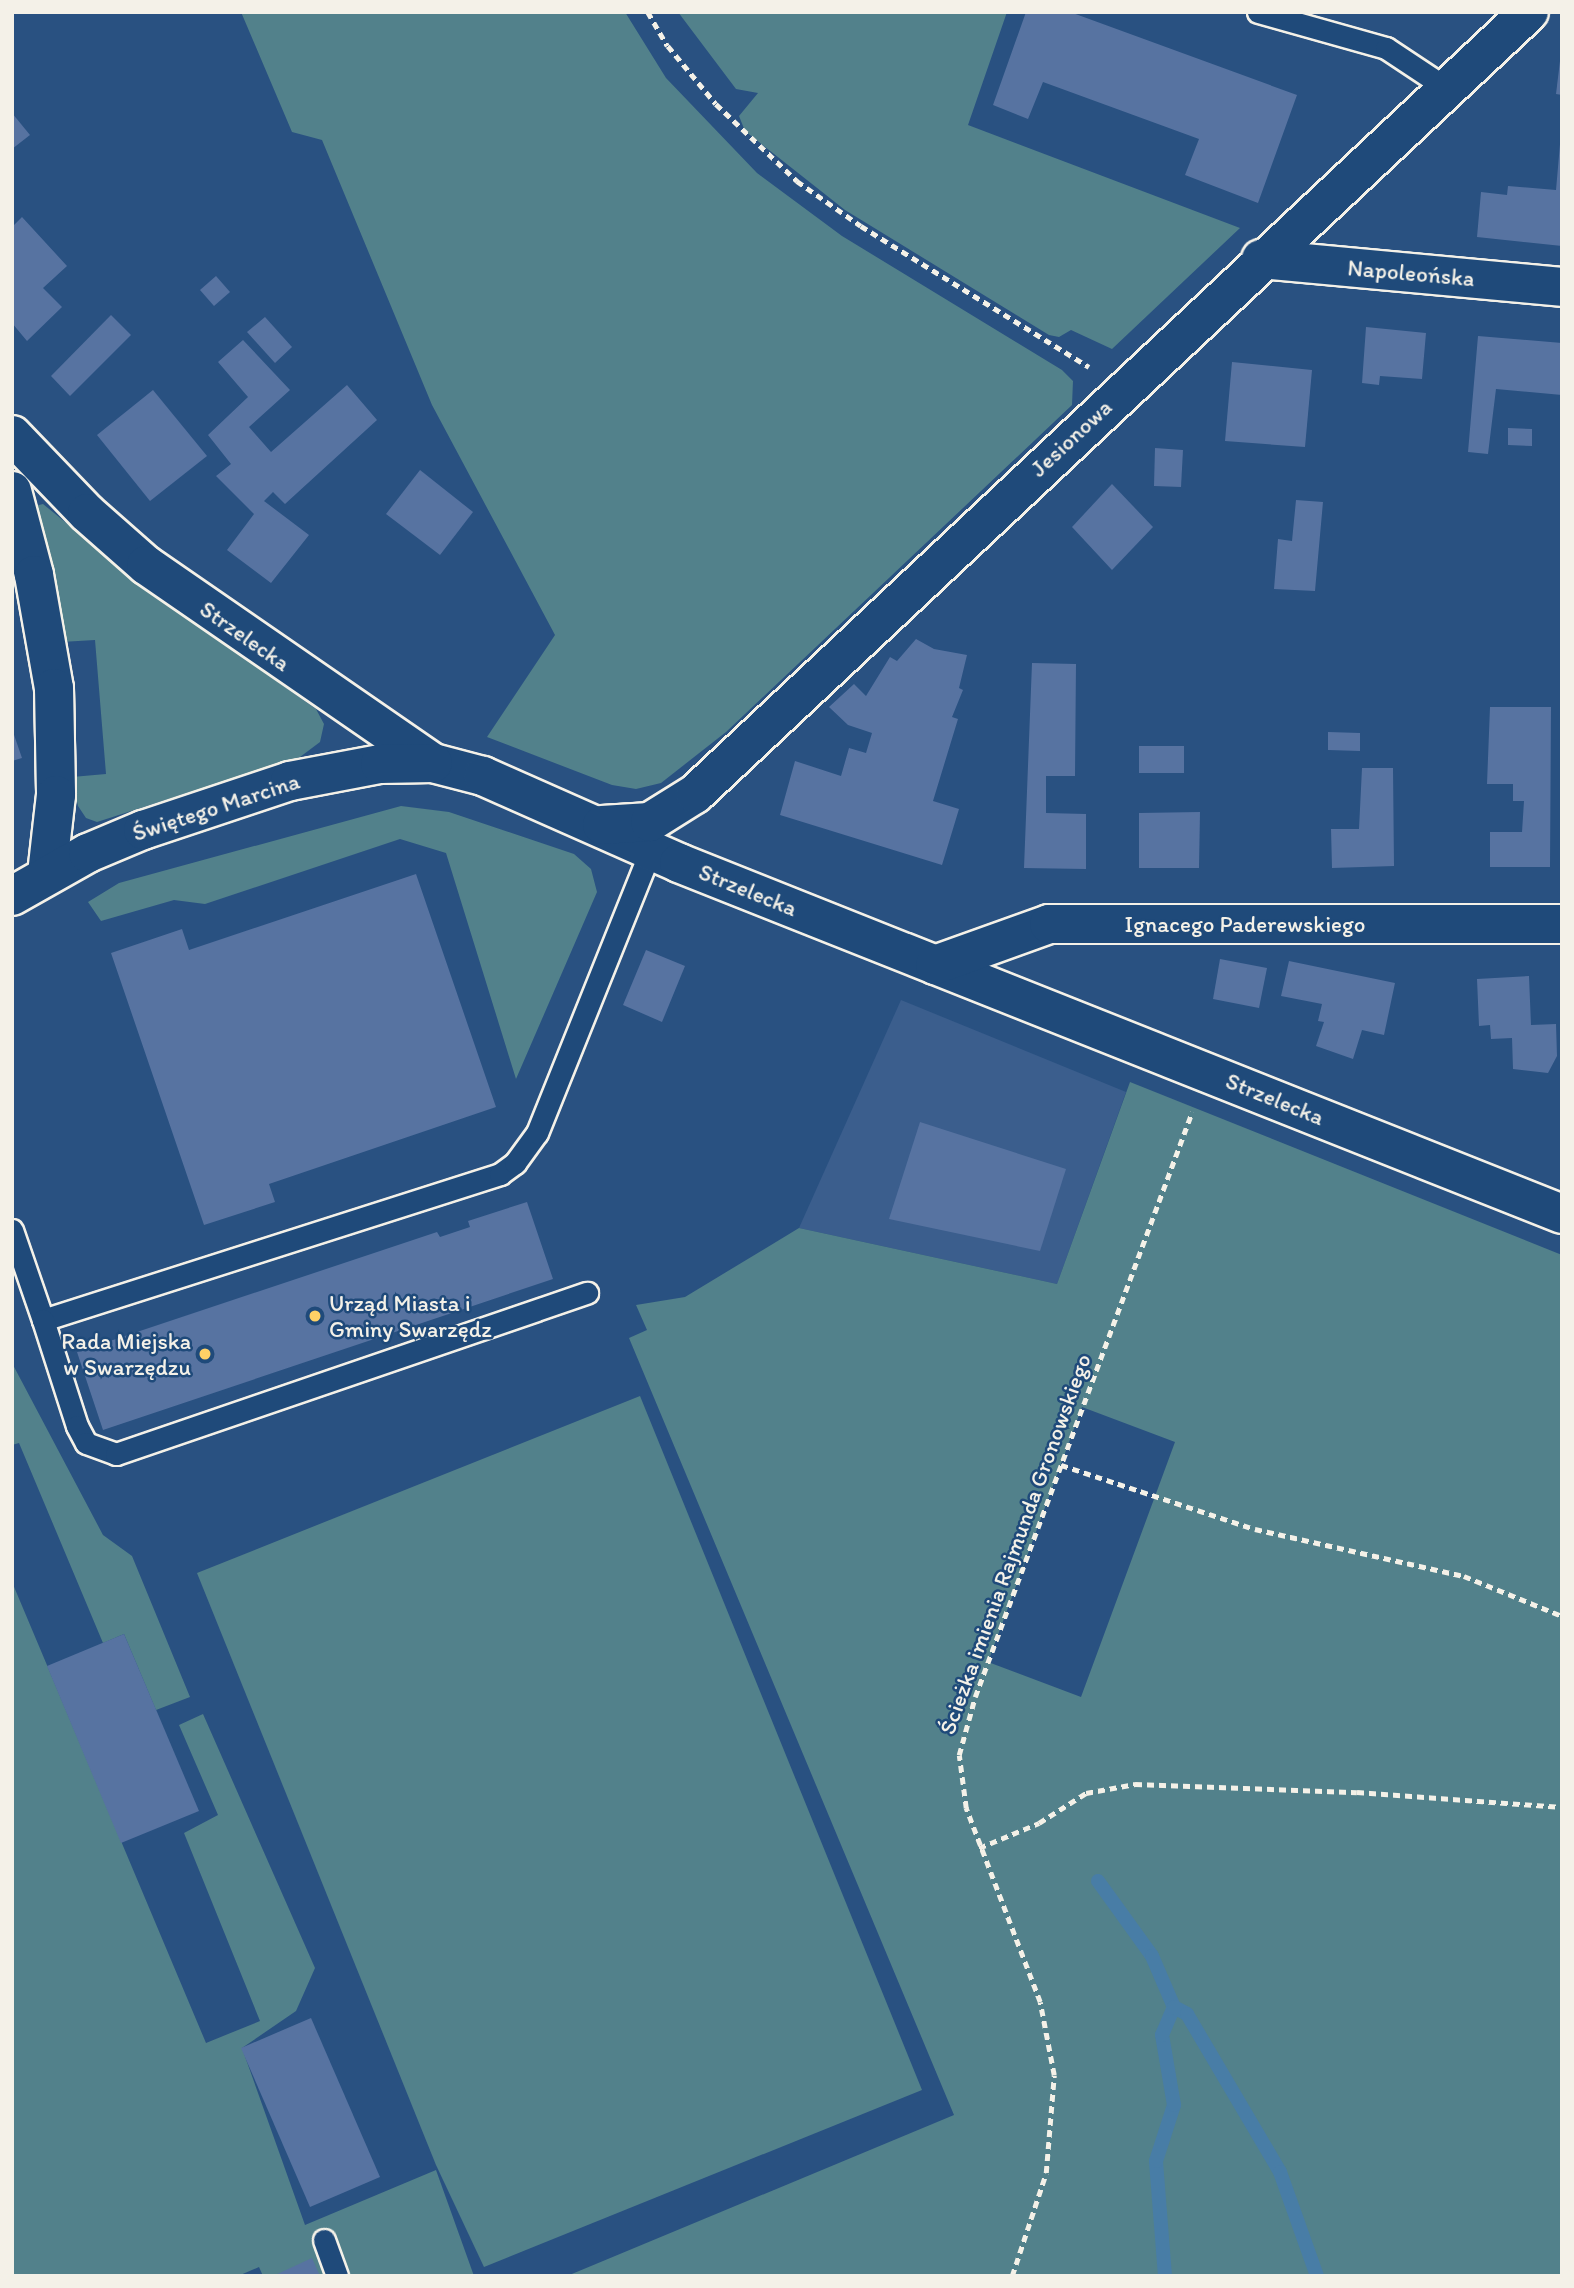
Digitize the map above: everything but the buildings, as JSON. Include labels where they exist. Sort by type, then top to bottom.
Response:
[{"type":"street","name":"Jesionowa","points":[[596,824],[615,827],[650,822],[695,794],[1261,259],[1529,12]]},
{"type":"street","name":"Napoleońska","points":[[1261,259],[1562,287]]},
{"type":"street","name":"Strzelecka","points":[[12,435],[87,513],[146,565],[433,763],[483,776],[651,850],[1562,1214]]},
{"type":"street","points":[[12,491],[34,575],[54,688],[56,795],[47,874]]},
{"type":"street","name":"Świętego Marcina","points":[[12,895],[47,874],[143,830],[290,781],[380,764],[433,763]]},
{"type":"street","name":"Ignacego Paderewskiego","points":[[935,965],[1049,924],[1562,924]]},
{"type":"lane","points":[[1258,12],[1386,48],[1445,87]]},
{"type":"lane","points":[[43,1320],[482,1181],[515,1163],[537,1133],[651,850]]},
{"type":"lane","points":[[12,1230],[76,1426],[86,1443],[116,1454],[587,1293]]},
{"type":"lane","points":[[324,2240],[337,2276]]},
{"type":"path","points":[[648,12],[668,46],[716,104],[796,181],[1122,390]]},
{"type":"path","name":"Ścieżka imienia Rajmunda Gronowskiego","points":[[1012,2276],[1046,2173],[1054,2075],[1040,2002],[979,1847],[958,1773],[962,1737],[1207,1072]]},
{"type":"path","points":[[1061,1465],[1255,1529],[1464,1576],[1562,1616]]},
{"type":"path","points":[[979,1847],[1039,1823],[1086,1793],[1135,1784],[1357,1792],[1562,1807]]},
{"type":"shaded area","points":[[901,1000],[1126,1092],[1057,1284],[799,1228]]},
{"type":"green space","points":[[241,12],[625,12],[666,78],[757,173],[842,236],[1062,370],[1073,381],[1072,405],[726,732],[661,783],[636,789],[612,785],[487,737],[555,635],[432,405],[322,140],[292,132]]},
{"type":"green space","points":[[678,12],[1007,12],[968,125],[1240,228],[1112,349],[1071,330],[1059,337],[1049,335],[845,210],[745,131],[739,116],[758,93],[736,89]]},
{"type":"green space","points":[[43,504],[156,596],[316,709],[324,724],[320,742],[300,757],[97,822],[86,818],[78,806],[72,777],[106,774],[95,640],[61,642],[35,506]]},
{"type":"green space","points":[[401,806],[449,812],[574,854],[591,869],[597,892],[516,1079],[446,853],[400,839],[205,904],[174,900],[101,921],[88,902],[119,883]]},
{"type":"green space","points":[[1130,1082],[1562,1255],[1562,2276],[567,2276],[954,2115],[629,1338],[647,1330],[636,1305],[685,1297],[799,1228],[1057,1284]],"holes":[[[1082,1407],[1175,1442],[1081,1697],[988,1662]]]},
{"type":"green space","points":[[12,1363],[103,1535],[132,1556],[190,1697],[156,1710],[124,1634],[103,1643],[19,1443],[12,1445]]},
{"type":"green space","points":[[640,1396],[922,2090],[484,2267],[436,2165],[197,1573]]},
{"type":"green space","points":[[12,1582],[206,2043],[260,2021],[184,1833],[218,1815],[179,1725],[203,1714],[315,1968],[296,2011],[242,2048],[305,2225],[436,2170],[474,2276],[263,2276],[259,2267],[238,2276],[12,2276]]},
{"type":"waterway","points":[[1098,1881],[1152,1956],[1174,2007]]},
{"type":"waterway","points":[[1165,2276],[1156,2161],[1174,2105],[1162,2035],[1174,2007],[1187,2014],[1280,2172],[1317,2276]]},
{"type":"place","name":"Urząd Miasta i Gminy Swarzędz","points":[[315,1316]]},
{"type":"place","name":"Rada Miejska w Swarzędzu","points":[[205,1354]]}]
